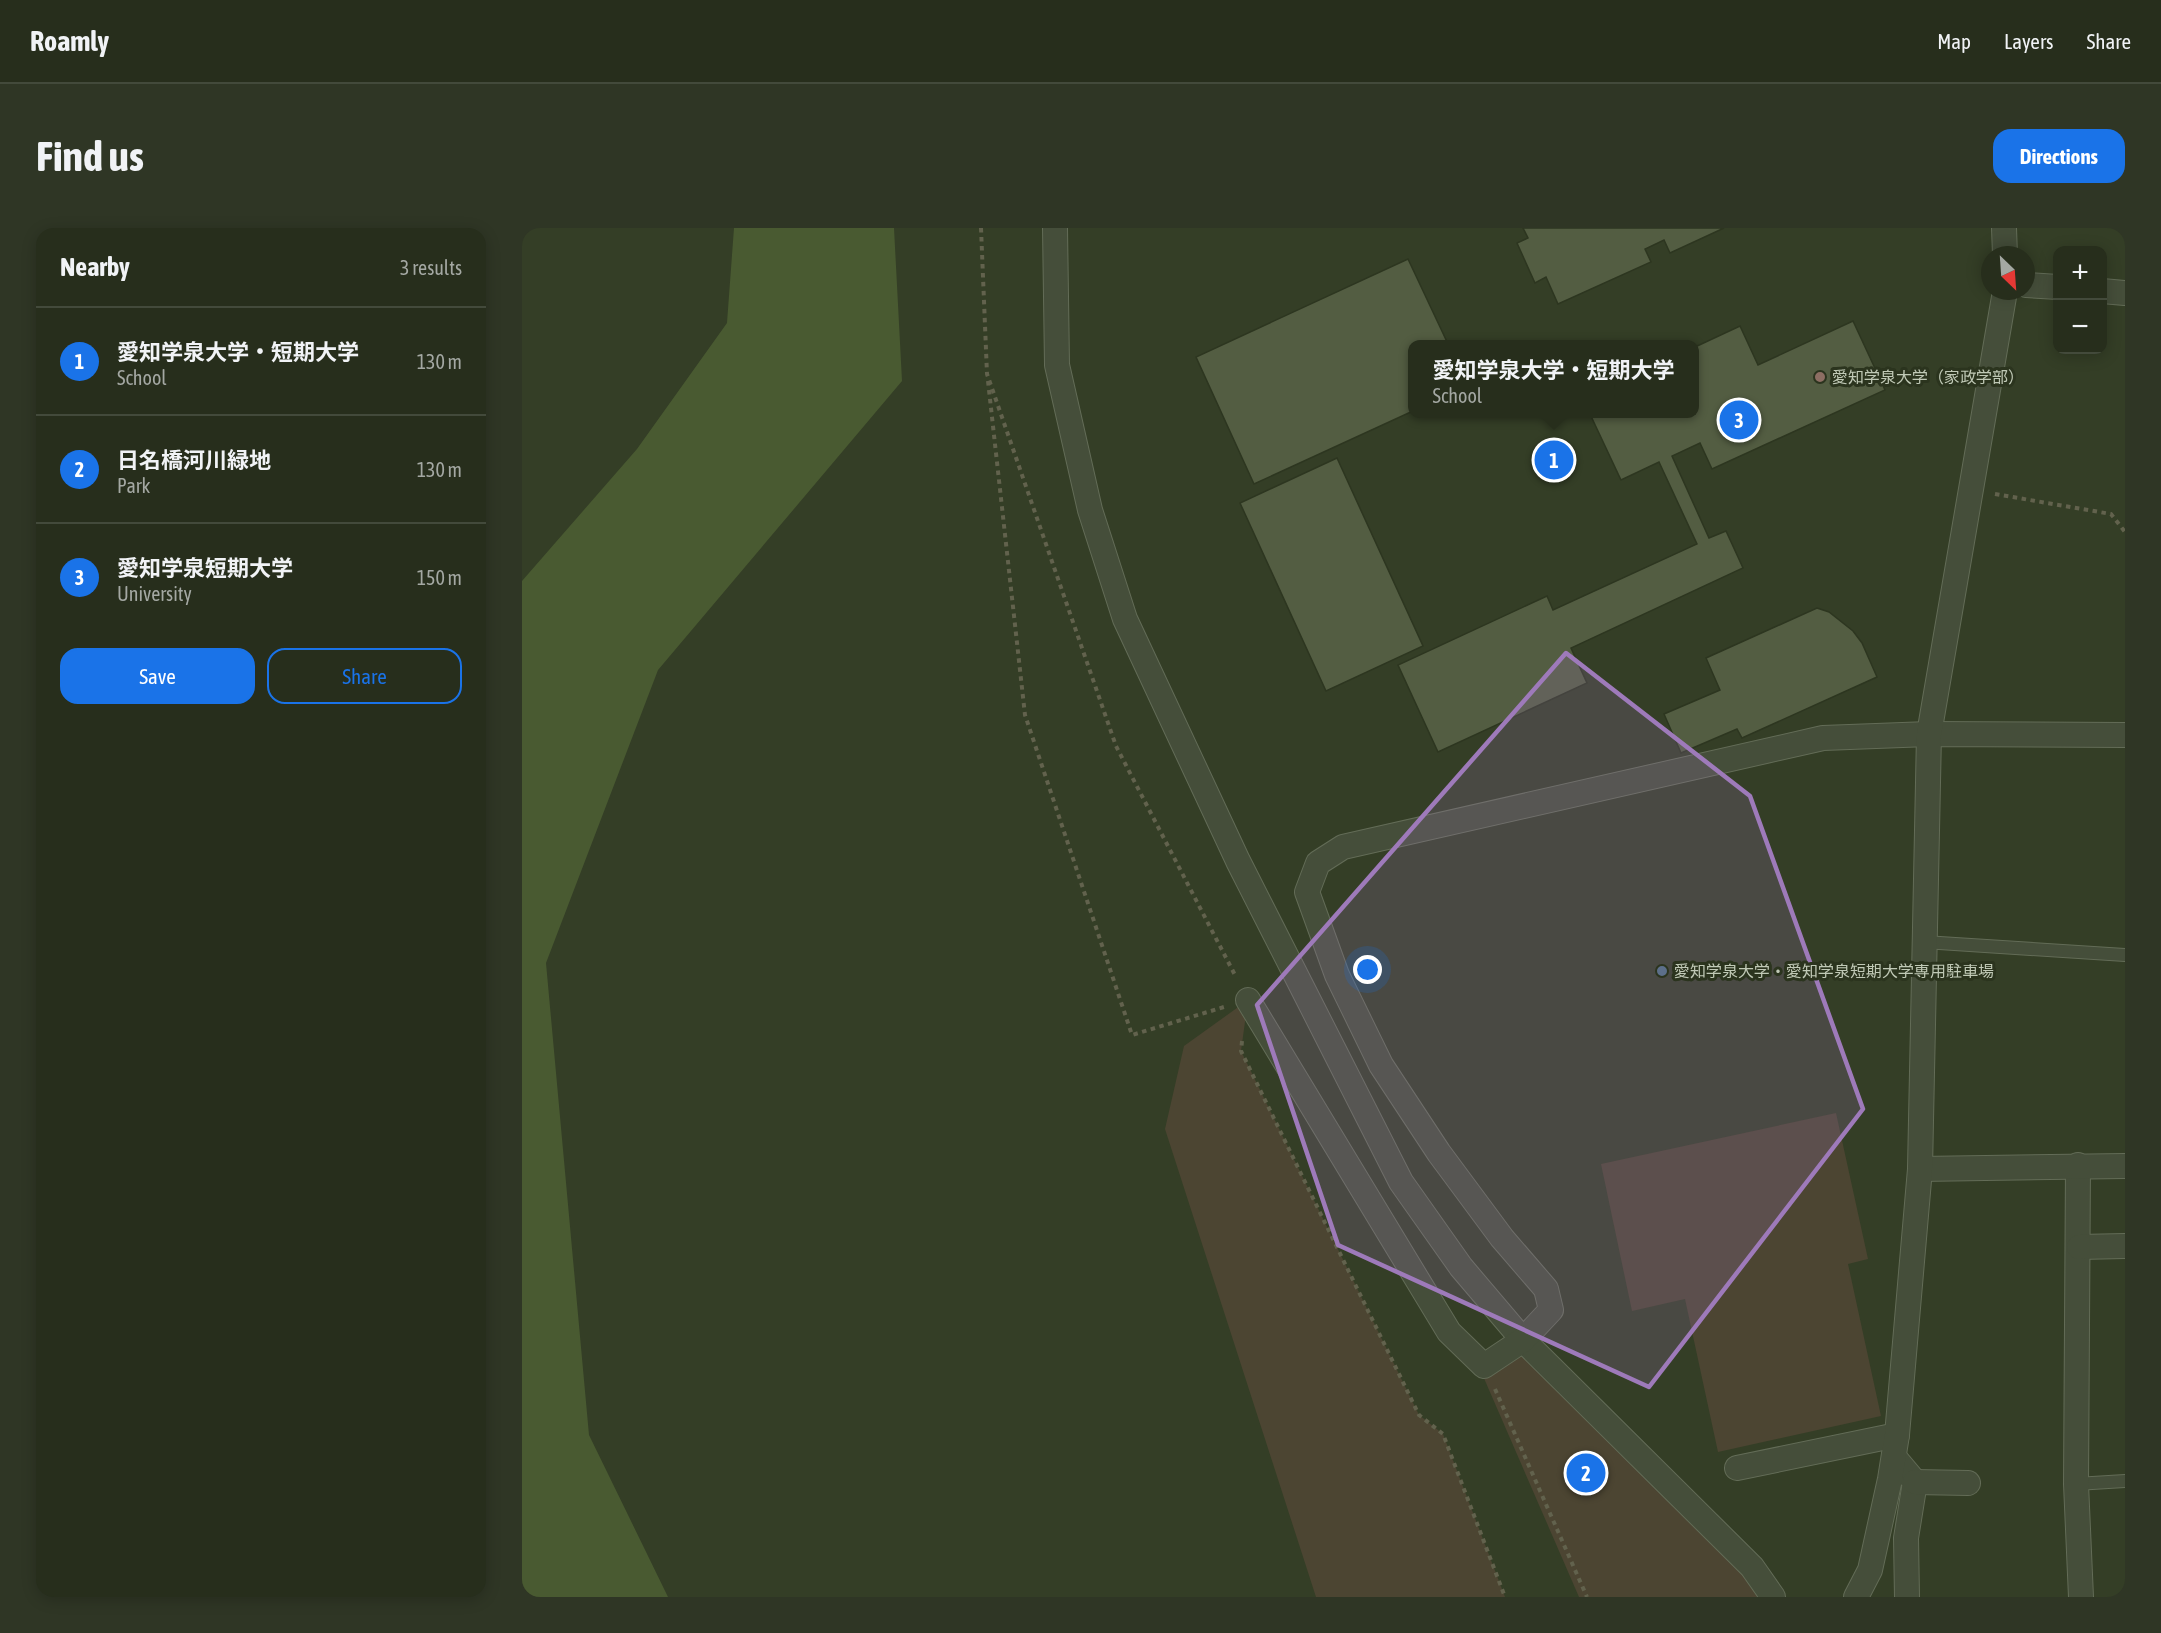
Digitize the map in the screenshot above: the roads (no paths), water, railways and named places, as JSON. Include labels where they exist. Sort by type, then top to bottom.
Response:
[{"type":"street","points":[[1055,228],[1057,365],[1090,510],[1125,618],[1238,861],[1401,1182],[1461,1267],[1524,1340],[1752,1567],[1773,1597]]},
{"type":"street","points":[[2004,228],[2005,246]]},
{"type":"street","points":[[2035,286],[2053,287]]},
{"type":"street","points":[[2107,292],[2125,294]]},
{"type":"street","points":[[1856,1597],[1870,1570],[1896,1446],[1920,1169],[1929,734],[2003,300]]},
{"type":"street","points":[[1248,1000],[1449,1332],[1484,1366],[1524,1340],[1551,1310],[1546,1289],[1502,1238],[1439,1153],[1381,1065],[1337,975],[1307,892],[1318,863],[1343,848],[1823,738],[1929,734],[2125,735]]},
{"type":"street","points":[[2078,1165],[2076,1484],[2081,1597]]},
{"type":"street","points":[[1920,1169],[2125,1166]]},
{"type":"street","points":[[2079,1247],[2125,1246]]},
{"type":"street","points":[[1737,1468],[1896,1446]]},
{"type":"street","points":[[1896,1446],[1915,1482],[1906,1538],[1907,1597]]},
{"type":"street","points":[[1915,1482],[1968,1483]]},
{"type":"lane","points":[[1924,942],[2125,955]]},
{"type":"lane","points":[[2076,1484],[2125,1481]]},
{"type":"place","name":"愛知学泉大学（家政学部）","points":[[1820,377]]},
{"type":"place","name":"愛知学泉短期大学","points":[[1739,420]]},
{"type":"place","name":"愛知学泉大学・短期大学","points":[[1554,460]]},
{"type":"place","name":"愛知学泉大学・愛知学泉短期大学専用駐車場","points":[[1662,971]]},
{"type":"place","name":"日名橋河川緑地","points":[[1586,1473]]}]
